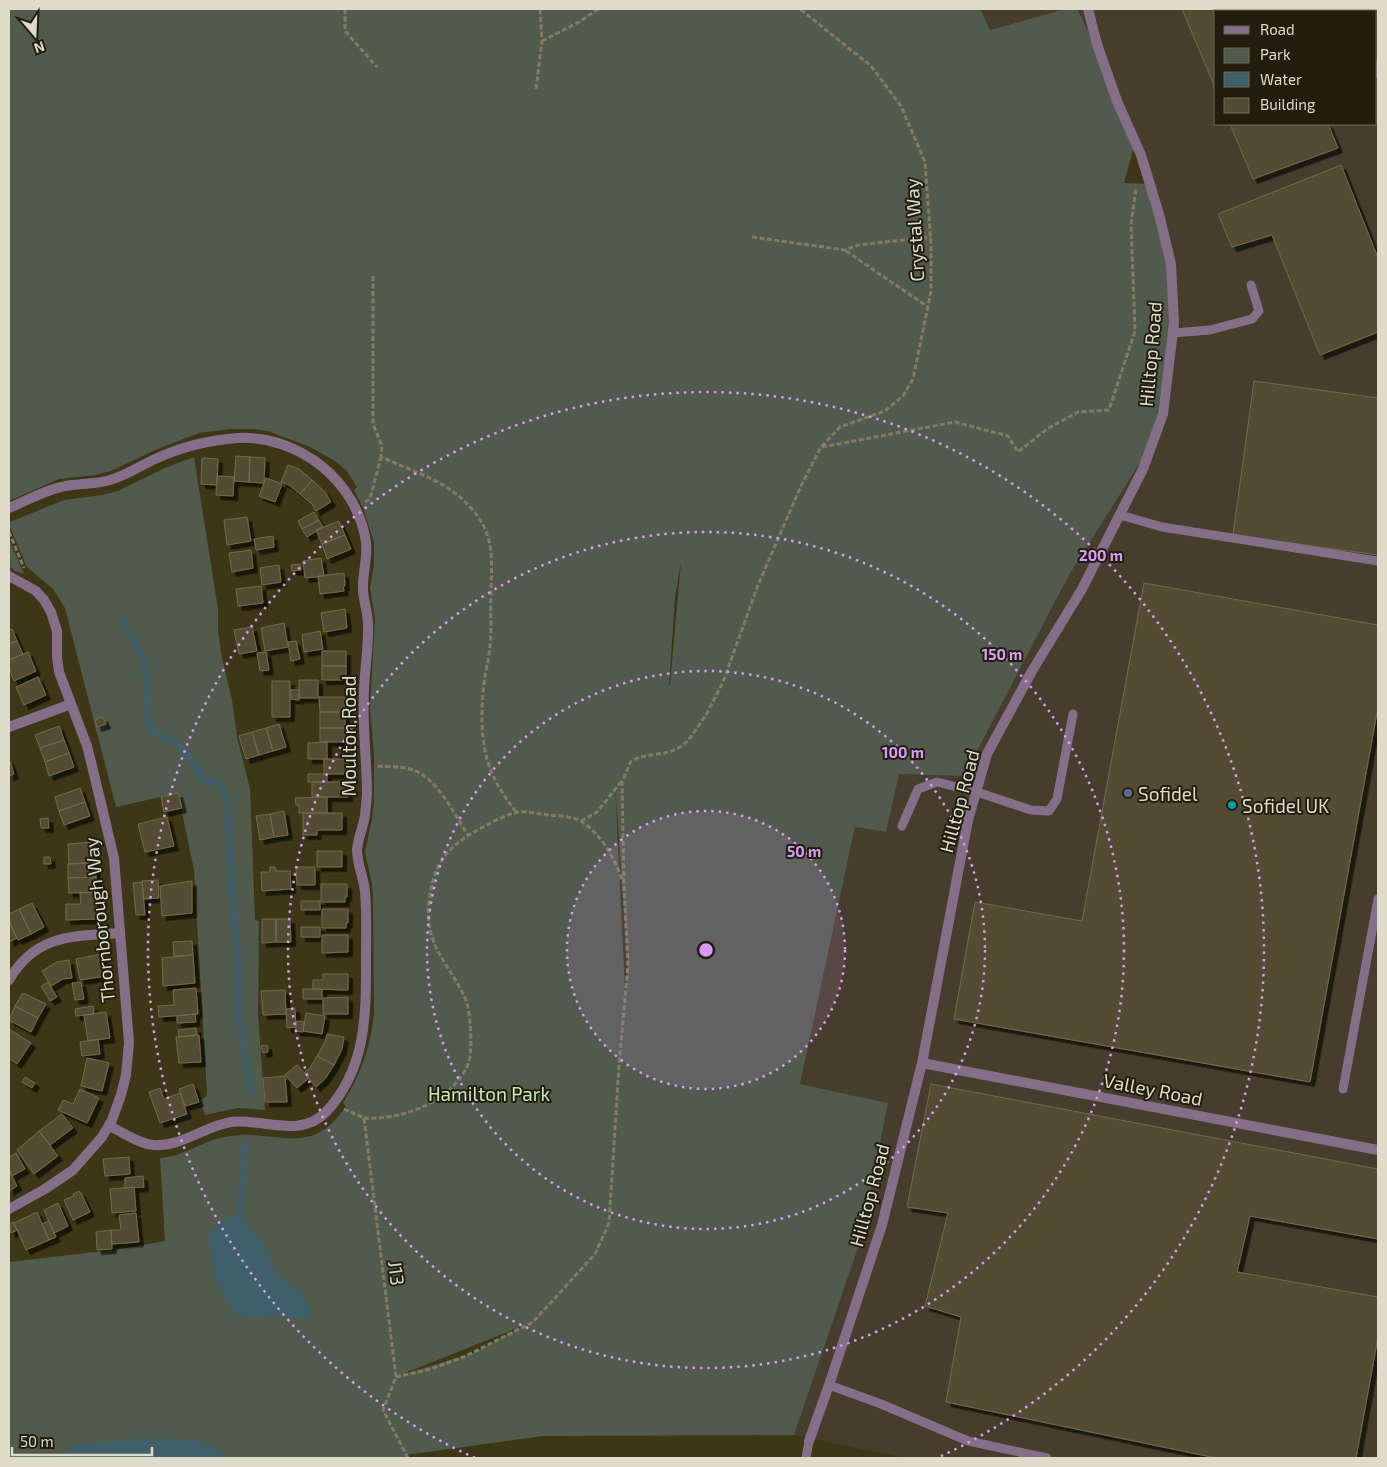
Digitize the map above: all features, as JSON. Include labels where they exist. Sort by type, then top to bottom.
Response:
[{"type":"street","name":"Hilltop Road","points":[[809,1441],[830,1385],[882,1225],[922,1063],[968,820],[987,754],[1032,671],[1082,589],[1143,468],[1163,414],[1173,333],[1171,264],[1159,214],[1141,155],[1117,102],[1104,66],[1088,9]]},
{"type":"street","name":"Moulton Road","points":[[9,508],[62,486],[109,480],[156,459],[198,444],[214,440],[242,438],[272,441],[305,454],[324,468],[348,495],[365,538],[367,554],[363,590],[368,626],[363,710],[366,811],[357,854],[366,897],[365,1025],[356,1063],[347,1082],[322,1116],[301,1126],[285,1127],[254,1122],[229,1122],[211,1127],[176,1142],[165,1144],[147,1144],[109,1126]]},
{"type":"street","name":"Thornborough Way","points":[[9,576],[33,589],[44,600],[54,619],[57,636],[57,665],[90,755],[112,845],[128,1034],[128,1058],[121,1095],[109,1126],[73,1170],[45,1189],[9,1208]]},
{"type":"street","points":[[9,727],[71,704]]},
{"type":"street","points":[[10,973],[31,952],[55,940],[76,936],[120,933]]},
{"type":"street","name":"Valley Road","points":[[922,1063],[1378,1150]]},
{"type":"lane","points":[[1173,333],[1210,330],[1252,319],[1259,311],[1251,285]]},
{"type":"lane","points":[[1120,515],[1162,527],[1378,561]]},
{"type":"lane","points":[[902,826],[918,789],[937,782],[977,792],[1031,810],[1049,810],[1057,799],[1073,714]]},
{"type":"lane","points":[[1343,1089],[1378,899]]},
{"type":"lane","points":[[830,1385],[881,1404],[968,1441],[1048,1458]]},
{"type":"lane","name":"Hilltop Road","points":[[806,1458],[809,1441]]},
{"type":"path","points":[[345,9],[345,31],[376,67]]},
{"type":"path","points":[[536,89],[542,41],[540,9]]},
{"type":"path","points":[[542,41],[581,21],[598,9]]},
{"type":"path","name":"Crystal Way","points":[[622,782],[631,761],[640,757],[666,753],[677,749],[688,741],[706,715],[723,682],[758,585],[801,486],[822,447],[840,427],[886,410],[903,396],[913,379],[931,290],[931,237],[924,162],[901,106],[871,66],[801,9]]},
{"type":"path","points":[[822,447],[955,422],[1008,436],[1018,452],[1047,429],[1078,412],[1109,410],[1136,331],[1131,224],[1137,183]]},
{"type":"path","points":[[752,237],[846,250],[928,307]]},
{"type":"path","points":[[846,250],[858,245],[931,237]]},
{"type":"path","points":[[354,507],[370,499],[382,446],[373,424],[373,276]]},
{"type":"path","points":[[381,457],[434,480],[449,489],[472,510],[487,534],[492,559],[492,625],[484,687],[483,737],[496,784],[517,813]]},
{"type":"path","points":[[9,532],[33,589]]},
{"type":"path","points":[[366,766],[408,768],[427,777],[468,835]]},
{"type":"path","points":[[581,821],[597,812],[622,782]]},
{"type":"path","points":[[396,1377],[431,1369],[466,1356],[533,1322],[595,1254],[609,1223],[619,1066],[628,965],[622,782]]},
{"type":"path","points":[[334,1102],[353,1115],[364,1118],[402,1114],[432,1102],[462,1076],[469,1062],[471,1041],[467,1005],[461,991],[436,949],[429,928],[428,916],[431,890],[441,860],[450,848],[468,835],[496,820],[517,813],[550,815],[581,821],[610,852],[618,867],[624,887]]},
{"type":"path","name":"J13","points":[[364,1118],[396,1377],[384,1410],[408,1458]]},
{"type":"shaded area","points":[[980,9],[1065,9],[989,30]]},
{"type":"shaded area","points":[[1077,9],[1378,9],[1378,1458],[905,1458],[794,1435],[862,1236],[887,1103],[800,1084],[855,827],[886,832],[898,774],[964,776],[1100,516],[1155,200]]},
{"type":"green space","name":"Hamilton Park","points":[[9,9],[980,9],[990,30],[1065,9],[1077,9],[1102,58],[1135,142],[1124,183],[1150,184],[1172,283],[1173,309],[1153,442],[1069,575],[964,776],[899,774],[886,832],[855,827],[800,1084],[888,1103],[862,1236],[794,1435],[543,1436],[406,1455],[408,1458],[9,1458],[9,1262],[121,1249],[165,1241],[160,1158],[169,1157],[225,1137],[243,1135],[305,1137],[319,1133],[332,1123],[346,1106],[343,1103],[360,1071],[367,1050],[374,1014],[373,895],[365,852],[374,800],[374,756],[370,707],[375,619],[370,588],[374,565],[374,542],[363,508],[354,490],[357,487],[346,470],[335,461],[310,447],[268,431],[230,429],[199,433],[155,450],[111,471],[95,475],[59,479],[9,501]],"holes":[[[681,562],[670,685],[669,686],[675,597]],[[615,784],[628,965],[625,990]],[[525,1325],[473,1353],[405,1373]]]},
{"type":"green space","points":[[194,457],[218,609],[218,632],[222,658],[232,700],[237,737],[250,789],[255,920],[259,921],[258,1014],[265,1110],[238,1108],[205,1115],[200,1100],[206,1097],[207,1093],[194,870],[178,793],[116,807],[65,608],[53,589],[27,567],[9,525],[10,522],[64,500],[118,491],[165,468]]},
{"type":"green space","points":[[9,539],[24,574],[15,571],[9,566]]},
{"type":"water","points":[[240,1214],[266,1246],[275,1273],[299,1289],[311,1313],[303,1319],[274,1316],[250,1318],[233,1313],[215,1275],[209,1235],[226,1219]]},
{"type":"water","points":[[134,1439],[198,1440],[223,1453],[226,1458],[50,1458],[83,1444]]},
{"type":"building","points":[[1182,9],[1281,9],[1214,10],[1214,85]]},
{"type":"building","points":[[1230,125],[1328,125],[1338,148],[1253,179]]},
{"type":"building","points":[[1341,165],[1378,258],[1378,332],[1320,355],[1272,235],[1232,247],[1218,214]]},
{"type":"building","points":[[1254,381],[1378,398],[1378,555],[1233,535]]},
{"type":"building","points":[[236,456],[250,457],[249,482],[234,481]]},
{"type":"building","points":[[250,457],[265,458],[264,483],[249,482]]},
{"type":"building","points":[[202,458],[218,459],[217,485],[201,484]]},
{"type":"building","points":[[288,465],[299,469],[312,480],[300,494],[289,485],[281,482]]},
{"type":"building","points":[[217,476],[234,477],[233,496],[216,495]]},
{"type":"building","points":[[266,478],[282,484],[275,502],[259,496]]},
{"type":"building","points":[[312,480],[325,492],[331,502],[316,511],[312,504],[300,494]]},
{"type":"building","points":[[314,512],[319,520],[302,529],[298,521]]},
{"type":"building","points":[[247,517],[251,541],[227,545],[224,520]]},
{"type":"building","points":[[319,520],[323,527],[307,537],[302,529]]},
{"type":"building","points":[[339,521],[345,535],[322,544],[316,530]]},
{"type":"building","points":[[345,535],[351,549],[327,559],[322,544]]},
{"type":"building","points":[[273,536],[274,547],[256,550],[254,539]]},
{"type":"building","points":[[251,550],[253,568],[232,572],[229,553]]},
{"type":"building","points":[[321,558],[324,576],[305,578],[303,561]]},
{"type":"building","points":[[300,564],[301,570],[292,571],[291,565]]},
{"type":"building","points":[[279,565],[281,582],[262,585],[260,568]]},
{"type":"building","points":[[344,573],[344,591],[320,594],[318,576]]},
{"type":"building","name":"Sofidel UK","points":[[1144,583],[1378,625],[1378,707],[1310,1082],[954,1019],[975,902],[1082,921]]},
{"type":"building","points":[[261,586],[263,603],[238,606],[236,589]]},
{"type":"building","points":[[345,609],[347,628],[324,632],[321,613]]},
{"type":"building","points":[[284,623],[288,647],[265,651],[261,628]]},
{"type":"building","points":[[252,627],[257,651],[239,654],[234,630]]},
{"type":"building","points":[[12,629],[17,641],[9,644],[9,630]]},
{"type":"building","points":[[320,631],[323,649],[304,652],[302,635]]},
{"type":"building","points":[[17,641],[23,654],[9,660],[9,644]]},
{"type":"building","points":[[296,641],[300,659],[291,661],[288,642]]},
{"type":"building","points":[[322,651],[346,651],[346,666],[322,666]]},
{"type":"building","points":[[28,652],[36,671],[14,681],[9,668],[9,660]]},
{"type":"building","points":[[266,652],[269,670],[260,671],[257,653]]},
{"type":"building","points":[[322,666],[346,666],[346,680],[322,680]]},
{"type":"building","points":[[38,677],[46,695],[24,705],[16,687]]},
{"type":"building","points":[[299,680],[318,680],[318,698],[299,698]]},
{"type":"building","points":[[272,681],[290,681],[290,717],[272,717]]},
{"type":"building","points":[[291,690],[299,690],[299,700],[291,699]]},
{"type":"building","points":[[319,697],[345,697],[345,712],[320,712]]},
{"type":"building","points":[[320,712],[345,712],[345,728],[320,728]]},
{"type":"building","points":[[103,717],[106,724],[97,727],[95,720]]},
{"type":"building","points":[[279,724],[286,747],[273,751],[266,728]]},
{"type":"building","points":[[59,726],[64,740],[40,748],[35,735]]},
{"type":"building","points":[[266,728],[273,751],[259,755],[252,732]]},
{"type":"building","points":[[320,728],[345,728],[345,742],[320,742]]},
{"type":"building","points":[[252,732],[259,755],[246,759],[239,736]]},
{"type":"building","points":[[64,740],[69,753],[45,762],[40,748]]},
{"type":"building","points":[[327,742],[327,759],[308,759],[308,743]]},
{"type":"building","points":[[69,753],[74,767],[49,776],[45,762]]},
{"type":"building","points":[[9,759],[14,774],[9,776]]},
{"type":"building","points":[[324,759],[348,759],[348,774],[324,774]]},
{"type":"building","points":[[308,774],[327,774],[327,782],[308,782]]},
{"type":"building","points":[[312,782],[348,782],[348,797],[312,797]]},
{"type":"building","points":[[80,788],[85,802],[59,811],[55,797]]},
{"type":"building","points":[[178,793],[182,808],[164,812],[161,797]]},
{"type":"building","points":[[327,797],[327,813],[299,813],[299,805],[296,805],[295,798]]},
{"type":"building","points":[[85,802],[90,816],[64,825],[59,811]]},
{"type":"building","points":[[284,811],[288,835],[274,837],[270,814]]},
{"type":"building","points":[[303,813],[342,813],[342,830],[317,830],[317,835],[303,835]]},
{"type":"building","points":[[270,814],[274,837],[260,840],[256,816]]},
{"type":"building","points":[[167,817],[174,846],[145,852],[138,824]]},
{"type":"building","points":[[48,818],[49,828],[41,828],[40,819]]},
{"type":"building","points":[[93,842],[93,862],[69,864],[68,844]]},
{"type":"building","points":[[317,851],[342,851],[342,867],[317,867]]},
{"type":"building","points":[[44,857],[50,857],[51,864],[44,864]]},
{"type":"building","points":[[95,863],[96,877],[68,878],[68,864]]},
{"type":"building","points":[[270,867],[275,867],[276,871],[290,871],[291,889],[262,891],[261,872],[270,872]]},
{"type":"building","points":[[296,867],[315,867],[315,885],[297,885]]},
{"type":"building","points":[[96,877],[96,892],[69,893],[68,878]]},
{"type":"building","points":[[158,880],[159,898],[144,899],[142,881]]},
{"type":"building","points":[[192,881],[192,913],[162,916],[160,886]]},
{"type":"building","points":[[142,882],[145,915],[136,915],[133,883]]},
{"type":"building","points":[[321,884],[347,884],[345,902],[321,902]]},
{"type":"building","points":[[96,892],[97,919],[66,920],[66,904],[81,904],[80,893]]},
{"type":"building","points":[[301,901],[320,901],[320,910],[301,910]]},
{"type":"building","points":[[32,903],[44,927],[31,934],[19,909]]},
{"type":"building","points":[[19,909],[31,934],[18,940],[9,921],[9,914]]},
{"type":"building","points":[[322,909],[348,909],[346,928],[322,928]]},
{"type":"building","points":[[262,919],[276,919],[276,942],[262,943]]},
{"type":"building","points":[[276,919],[290,919],[291,942],[276,942]]},
{"type":"building","points":[[9,921],[17,938],[9,942]]},
{"type":"building","points":[[301,927],[320,927],[320,937],[301,937]]},
{"type":"building","points":[[322,935],[348,935],[348,952],[322,953]]},
{"type":"building","points":[[192,941],[193,955],[174,956],[173,942]]},
{"type":"building","points":[[102,954],[106,976],[80,980],[76,959]]},
{"type":"building","points":[[193,955],[195,983],[163,986],[162,958]]},
{"type":"building","points":[[69,960],[72,978],[63,979],[51,986],[42,971],[57,962]]},
{"type":"building","points":[[323,974],[348,974],[348,990],[313,989],[313,980],[323,980]]},
{"type":"building","points":[[48,982],[57,997],[50,1001],[41,986]]},
{"type":"building","points":[[81,982],[84,999],[75,1000],[72,983]]},
{"type":"building","points":[[196,988],[198,1014],[159,1017],[158,1006],[174,1005],[173,990]]},
{"type":"building","points":[[303,989],[322,989],[322,999],[303,999]]},
{"type":"building","points":[[285,990],[286,1014],[263,1015],[261,991]]},
{"type":"building","points":[[23,993],[46,1004],[38,1018],[15,1006]]},
{"type":"building","points":[[348,997],[348,1014],[323,1014],[323,998]]},
{"type":"building","points":[[15,1006],[38,1018],[31,1032],[9,1020]]},
{"type":"building","points":[[93,1006],[94,1014],[76,1016],[75,1009]]},
{"type":"building","points":[[295,1008],[296,1027],[287,1028],[286,1009]]},
{"type":"building","points":[[106,1012],[110,1038],[88,1041],[84,1015]]},
{"type":"building","points":[[306,1013],[325,1016],[322,1034],[303,1031]]},
{"type":"building","points":[[195,1014],[196,1022],[177,1023],[177,1016]]},
{"type":"building","points":[[297,1021],[304,1022],[303,1032],[295,1031]]},
{"type":"building","points":[[196,1028],[197,1035],[179,1037],[178,1030]]},
{"type":"building","points":[[9,1029],[31,1043],[17,1064],[9,1058]]},
{"type":"building","points":[[327,1034],[344,1037],[342,1049],[334,1065],[317,1056]]},
{"type":"building","points":[[199,1035],[201,1062],[179,1063],[176,1037]]},
{"type":"building","points":[[98,1039],[100,1054],[82,1056],[80,1042]]},
{"type":"building","points":[[267,1045],[268,1052],[263,1053],[261,1046]]},
{"type":"building","points":[[317,1056],[334,1065],[325,1079],[316,1087],[304,1073],[310,1068]]},
{"type":"building","points":[[87,1058],[109,1063],[102,1091],[81,1086]]},
{"type":"building","points":[[297,1065],[309,1078],[297,1088],[285,1075]]},
{"type":"building","points":[[285,1076],[287,1102],[265,1102],[263,1078]]},
{"type":"building","points":[[25,1077],[35,1083],[32,1088],[22,1082]]},
{"type":"building","points":[[193,1084],[199,1102],[185,1106],[179,1089]]},
{"type":"building","points":[[931,1084],[1378,1169],[1378,1239],[1250,1216],[1237,1272],[1378,1297],[1378,1337],[1356,1458],[1216,1458],[946,1402],[961,1317],[925,1306],[948,1213],[907,1207]]},
{"type":"building","points":[[160,1088],[164,1099],[180,1093],[187,1114],[160,1123],[149,1092]]},
{"type":"building","points":[[80,1089],[99,1098],[87,1123],[58,1110],[63,1100],[73,1104]]},
{"type":"building","points":[[62,1114],[73,1128],[50,1145],[39,1131]]},
{"type":"building","points":[[39,1131],[58,1156],[34,1174],[17,1150]]},
{"type":"building","points":[[16,1153],[25,1169],[12,1176],[9,1170],[9,1157]]},
{"type":"building","points":[[129,1157],[130,1174],[105,1176],[103,1159]]},
{"type":"building","points":[[9,1170],[17,1186],[9,1191]]},
{"type":"building","points":[[143,1176],[144,1187],[125,1188],[125,1178]]},
{"type":"building","points":[[134,1187],[136,1211],[112,1213],[110,1189]]},
{"type":"building","points":[[79,1191],[90,1212],[73,1220],[64,1200],[74,1196],[73,1194]]},
{"type":"building","points":[[58,1203],[68,1226],[54,1233],[44,1210]]},
{"type":"building","points":[[37,1212],[49,1240],[26,1250],[14,1223]]},
{"type":"building","points":[[136,1213],[139,1242],[112,1244],[111,1230],[121,1230],[119,1215]]},
{"type":"building","points":[[49,1221],[56,1237],[49,1240],[42,1224]]},
{"type":"building","points":[[13,1222],[17,1230],[11,1233],[9,1224]]},
{"type":"building","points":[[111,1230],[112,1249],[97,1250],[96,1232]]},
{"type":"waterway","points":[[122,619],[145,663],[147,713],[153,732],[177,743],[190,758],[202,778],[220,784],[227,799],[239,970],[238,1015],[251,1091]]},
{"type":"waterway","points":[[240,1214],[245,1143]]},
{"type":"place","name":"Sofidel","points":[[1128,793]]},
{"type":"place","name":"Sofidel UK","points":[[1232,805]]}]
